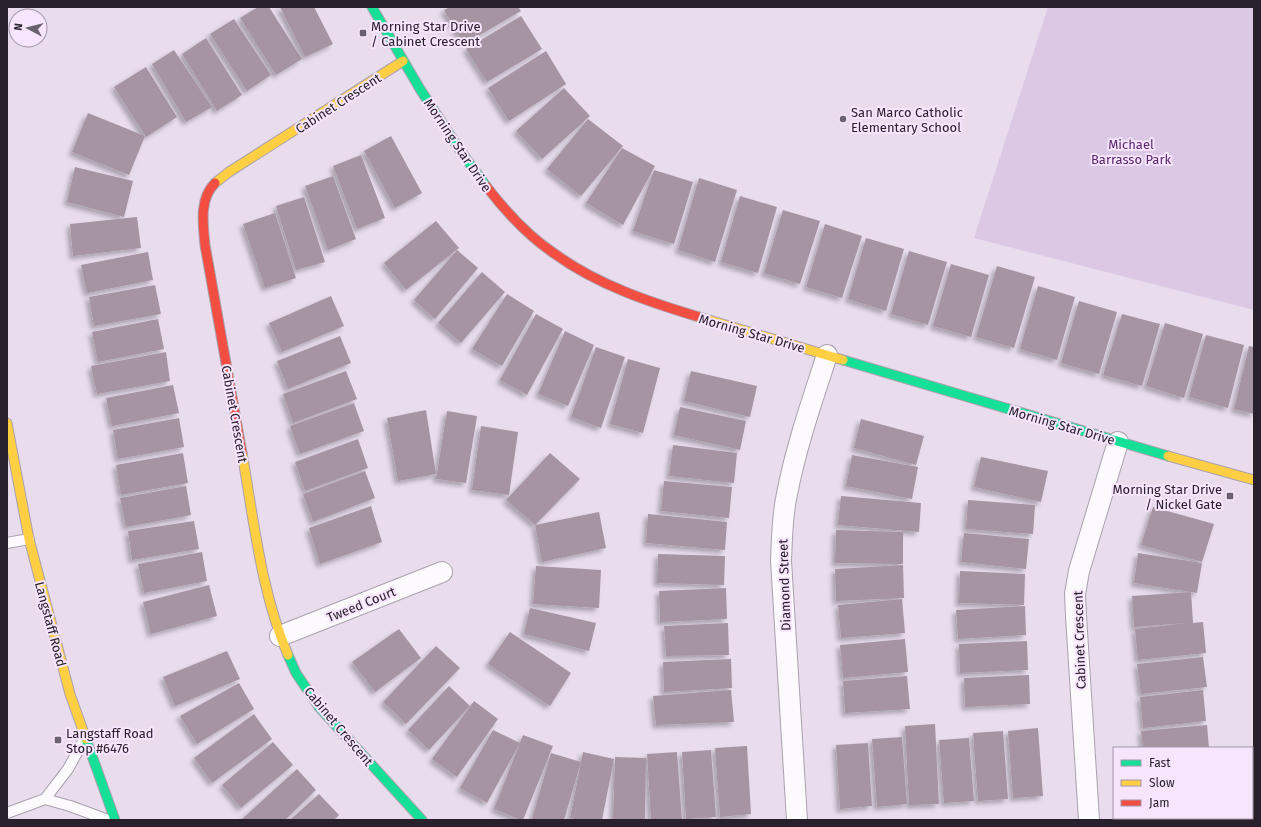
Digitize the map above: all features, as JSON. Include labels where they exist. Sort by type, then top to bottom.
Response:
[{"type":"street","name":"Morning Star Drive","points":[[372,7],[403,61],[471,168],[492,195],[512,217],[536,239],[572,265],[592,277],[647,301],[1118,442],[1254,480]]},
{"type":"street","name":"Cabinet Crescent","points":[[403,61],[229,172],[213,185],[204,199],[203,214],[205,245],[264,579],[280,636],[296,673],[319,707],[422,820]]},
{"type":"street","name":"Diamond Street","points":[[797,820],[782,569],[782,529],[786,494],[800,439],[827,355]]},
{"type":"street","name":"Langstaff Road","points":[[7,423],[29,539],[62,667],[70,694],[115,820]]},
{"type":"street","name":"Cabinet Crescent","points":[[1089,820],[1075,594],[1079,571],[1118,442]]},
{"type":"street","name":"Tweed Court","points":[[280,636],[442,572]]},
{"type":"lane","points":[[7,543],[29,539]]},
{"type":"lane","points":[[7,813],[45,799],[68,769],[85,737]]},
{"type":"lane","points":[[45,799],[70,806],[108,820]]},
{"type":"green space","name":"Michael Barrasso Park","points":[[1048,7],[1254,7],[1254,310],[974,238]]},
{"type":"building","points":[[258,7],[269,7],[302,59],[276,75],[240,18]]},
{"type":"building","points":[[280,7],[314,7],[333,44],[305,57]]},
{"type":"building","points":[[450,7],[518,7],[521,11],[464,44],[444,10]]},
{"type":"building","points":[[521,16],[542,49],[487,82],[466,49]]},
{"type":"building","points":[[234,19],[271,75],[247,91],[210,34]]},
{"type":"building","points":[[206,38],[242,95],[217,111],[182,54]]},
{"type":"building","points":[[174,50],[212,107],[186,122],[152,64]]},
{"type":"building","points":[[546,51],[566,84],[509,121],[488,88]]},
{"type":"building","points":[[146,67],[177,117],[146,137],[114,87]]},
{"type":"building","points":[[564,88],[590,116],[542,159],[516,131]]},
{"type":"building","points":[[88,113],[145,136],[129,175],[72,152]]},
{"type":"building","points":[[588,119],[623,146],[581,196],[547,169]]},
{"type":"building","points":[[391,136],[422,193],[395,208],[364,151]]},
{"type":"building","points":[[622,148],[655,166],[623,225],[586,203]]},
{"type":"building","points":[[361,155],[385,218],[357,229],[333,166]]},
{"type":"building","points":[[75,167],[133,181],[124,217],[67,202]]},
{"type":"building","points":[[654,170],[693,182],[674,244],[633,231]]},
{"type":"building","points":[[333,176],[356,239],[328,250],[305,186]]},
{"type":"building","points":[[699,178],[737,190],[715,262],[678,250]]},
{"type":"building","points":[[740,196],[777,207],[758,273],[721,262]]},
{"type":"building","points":[[304,197],[325,262],[296,270],[276,206]]},
{"type":"building","points":[[783,210],[820,221],[800,284],[764,273]]},
{"type":"building","points":[[275,213],[296,278],[265,288],[243,224]]},
{"type":"building","points":[[137,217],[141,248],[73,256],[70,224]]},
{"type":"building","points":[[436,221],[459,248],[406,290],[384,263]]},
{"type":"building","points":[[825,224],[862,236],[842,298],[806,287]]},
{"type":"building","points":[[866,238],[904,249],[886,311],[848,299]]},
{"type":"building","points":[[457,250],[478,268],[435,319],[414,300]]},
{"type":"building","points":[[909,251],[947,262],[928,325],[891,314]]},
{"type":"building","points":[[148,252],[153,280],[87,293],[81,265]]},
{"type":"building","points":[[951,264],[989,275],[971,337],[933,326]]},
{"type":"building","points":[[997,266],[1035,277],[1014,348],[976,337]]},
{"type":"building","points":[[482,272],[505,292],[461,343],[438,323]]},
{"type":"building","points":[[155,285],[161,314],[94,326],[89,297]]},
{"type":"building","points":[[1038,286],[1075,297],[1057,360],[1020,349]]},
{"type":"building","points":[[507,294],[534,311],[502,366],[472,349]]},
{"type":"building","points":[[331,296],[344,326],[282,352],[269,323]]},
{"type":"building","points":[[1079,301],[1117,312],[1099,374],[1061,363]]},
{"type":"building","points":[[536,314],[563,329],[527,395],[500,380]]},
{"type":"building","points":[[1122,314],[1160,324],[1142,386],[1103,375]]},
{"type":"building","points":[[158,319],[164,349],[98,362],[92,332]]},
{"type":"building","points":[[1165,323],[1203,334],[1184,398],[1146,386]]},
{"type":"building","points":[[565,331],[594,345],[568,406],[538,394]]},
{"type":"building","points":[[1206,335],[1244,345],[1228,408],[1189,397]]},
{"type":"building","points":[[340,336],[351,363],[288,389],[277,361]]},
{"type":"building","points":[[1249,346],[1254,347],[1254,414],[1234,409]]},
{"type":"building","points":[[596,347],[625,357],[601,428],[571,417]]},
{"type":"building","points":[[166,352],[170,381],[97,394],[91,366]]},
{"type":"building","points":[[628,359],[660,368],[643,433],[610,424]]},
{"type":"building","points":[[346,371],[357,399],[293,423],[283,394]]},
{"type":"building","points":[[691,371],[757,386],[750,417],[684,401]]},
{"type":"building","points":[[173,385],[179,413],[112,426],[106,398]]},
{"type":"building","points":[[354,403],[364,431],[300,454],[290,426]]},
{"type":"building","points":[[680,407],[746,421],[740,450],[674,435]]},
{"type":"building","points":[[426,410],[436,474],[398,481],[387,418]]},
{"type":"building","points":[[447,411],[477,416],[466,483],[436,479]]},
{"type":"building","points":[[179,418],[184,447],[118,459],[113,430]]},
{"type":"building","points":[[861,419],[924,436],[916,465],[854,448]]},
{"type":"building","points":[[481,426],[518,432],[509,495],[472,490]]},
{"type":"building","points":[[358,439],[368,468],[305,491],[295,462]]},
{"type":"building","points":[[673,445],[737,453],[734,483],[669,476]]},
{"type":"building","points":[[183,453],[188,483],[121,495],[116,465]]},
{"type":"building","points":[[550,453],[580,479],[535,525],[506,500]]},
{"type":"building","points":[[852,455],[918,467],[912,499],[846,486]]},
{"type":"building","points":[[981,457],[1048,471],[1041,502],[974,487]]},
{"type":"building","points":[[365,471],[375,498],[313,522],[303,494]]},
{"type":"building","points":[[664,481],[732,487],[729,518],[661,511]]},
{"type":"building","points":[[186,486],[191,515],[126,527],[120,498]]},
{"type":"building","points":[[841,496],[921,503],[919,532],[838,525]]},
{"type":"building","points":[[968,500],[1035,505],[1033,534],[966,529]]},
{"type":"building","points":[[371,506],[382,542],[320,564],[309,528]]},
{"type":"building","points":[[1153,507],[1214,524],[1202,562],[1141,545]]},
{"type":"building","points":[[599,512],[606,548],[542,562],[535,525]]},
{"type":"building","points":[[648,514],[727,522],[725,550],[646,543]]},
{"type":"building","points":[[194,521],[199,549],[132,560],[128,531]]},
{"type":"building","points":[[836,530],[903,532],[903,564],[835,563]]},
{"type":"building","points":[[964,533],[1029,539],[1026,569],[961,562]]},
{"type":"building","points":[[202,552],[207,581],[144,593],[138,564]]},
{"type":"building","points":[[1138,553],[1202,563],[1197,593],[1134,583]]},
{"type":"building","points":[[658,554],[725,556],[724,585],[657,583]]},
{"type":"building","points":[[903,565],[904,598],[836,601],[835,569]]},
{"type":"building","points":[[536,566],[601,570],[599,608],[533,604]]},
{"type":"building","points":[[960,571],[1025,574],[1024,605],[959,603]]},
{"type":"building","points":[[209,585],[217,616],[151,634],[143,602]]},
{"type":"building","points":[[726,588],[727,619],[660,622],[659,591]]},
{"type":"building","points":[[1191,592],[1193,623],[1203,622],[1206,653],[1138,660],[1135,629],[1187,623],[1134,627],[1132,596]]},
{"type":"building","points":[[902,599],[905,633],[841,638],[838,605]]},
{"type":"building","points":[[1025,606],[1026,635],[958,639],[956,610]]},
{"type":"building","points":[[530,608],[596,623],[589,651],[524,634]]},
{"type":"building","points":[[728,623],[729,655],[666,656],[664,626]]},
{"type":"building","points":[[399,629],[421,658],[375,692],[352,662]]},
{"type":"building","points":[[510,632],[571,673],[550,706],[488,664]]},
{"type":"building","points":[[905,639],[908,672],[843,678],[840,645]]},
{"type":"building","points":[[1027,641],[1028,670],[960,673],[959,644]]},
{"type":"building","points":[[436,646],[460,668],[406,724],[383,702]]},
{"type":"building","points":[[227,651],[240,679],[175,706],[163,677]]},
{"type":"building","points":[[1203,657],[1207,687],[1141,694],[1137,664]]},
{"type":"building","points":[[731,659],[732,688],[664,692],[663,662]]},
{"type":"building","points":[[1029,675],[1030,704],[965,707],[964,678]]},
{"type":"building","points":[[907,676],[910,709],[845,713],[843,681]]},
{"type":"building","points":[[239,683],[254,709],[197,744],[180,716]]},
{"type":"building","points":[[449,686],[470,706],[429,750],[408,730]]},
{"type":"building","points":[[731,690],[734,722],[656,725],[653,696]]},
{"type":"building","points":[[1203,690],[1206,721],[1143,728],[1140,697]]},
{"type":"building","points":[[474,701],[498,719],[457,777],[432,759]]},
{"type":"building","points":[[254,714],[272,739],[212,783],[194,758]]},
{"type":"building","points":[[935,724],[939,804],[909,805],[905,726]]},
{"type":"building","points":[[1207,725],[1209,747],[1143,747],[1141,731]]},
{"type":"building","points":[[1038,728],[1043,796],[1013,798],[1008,731]]},
{"type":"building","points":[[493,730],[520,743],[487,803],[460,788]]},
{"type":"building","points":[[1003,731],[1008,799],[978,801],[973,733]]},
{"type":"building","points":[[523,735],[553,746],[523,820],[521,820],[494,809]]},
{"type":"building","points":[[902,737],[907,804],[877,807],[872,739]]},
{"type":"building","points":[[969,738],[974,801],[944,803],[939,740]]},
{"type":"building","points":[[273,742],[293,765],[241,808],[222,785]]},
{"type":"building","points":[[868,743],[872,806],[840,809],[836,745]]},
{"type":"building","points":[[747,746],[751,814],[720,817],[715,748]]},
{"type":"building","points":[[711,750],[716,817],[686,819],[682,752]]},
{"type":"building","points":[[583,752],[614,759],[602,820],[579,820],[570,818]]},
{"type":"building","points":[[677,752],[682,820],[651,820],[647,754]]},
{"type":"building","points":[[551,753],[581,762],[564,820],[532,819]]},
{"type":"building","points":[[615,757],[646,758],[645,820],[613,820]]},
{"type":"building","points":[[297,769],[316,790],[285,820],[241,820]]},
{"type":"building","points":[[319,794],[339,815],[334,820],[290,820]]},
{"type":"building","points":[[1216,819],[1217,820],[1150,820]]},
{"type":"traffic: fast","points":[[372,7],[420,89],[459,149],[486,186]]},
{"type":"traffic: fast","points":[[843,360],[1168,456]]},
{"type":"traffic: fast","points":[[288,655],[296,673],[319,707],[422,820]]},
{"type":"traffic: fast","points":[[86,739],[115,820]]},
{"type":"traffic: slow","points":[[215,183],[229,172],[403,61]]},
{"type":"traffic: slow","points":[[699,317],[843,360]]},
{"type":"traffic: slow","points":[[7,423],[29,539],[70,694],[86,739]]},
{"type":"traffic: slow","points":[[242,453],[259,556],[271,606],[288,655]]},
{"type":"traffic: slow","points":[[1168,456],[1254,480]]},
{"type":"traffic: jam","points":[[215,183],[206,196],[204,204],[203,220],[205,245],[242,453]]},
{"type":"traffic: jam","points":[[486,186],[501,205],[527,231],[545,247],[571,265],[624,292],[699,317]]},
{"type":"place","name":"Morning Star Drive / Cabinet Crescent","points":[[363,33]]},
{"type":"place","name":"San Marco Catholic Elementary School","points":[[843,119]]},
{"type":"place","name":"Morning Star Drive / Nickel Gate","points":[[1230,496]]},
{"type":"place","name":"Langstaff Road Stop #6476","points":[[58,740]]}]
